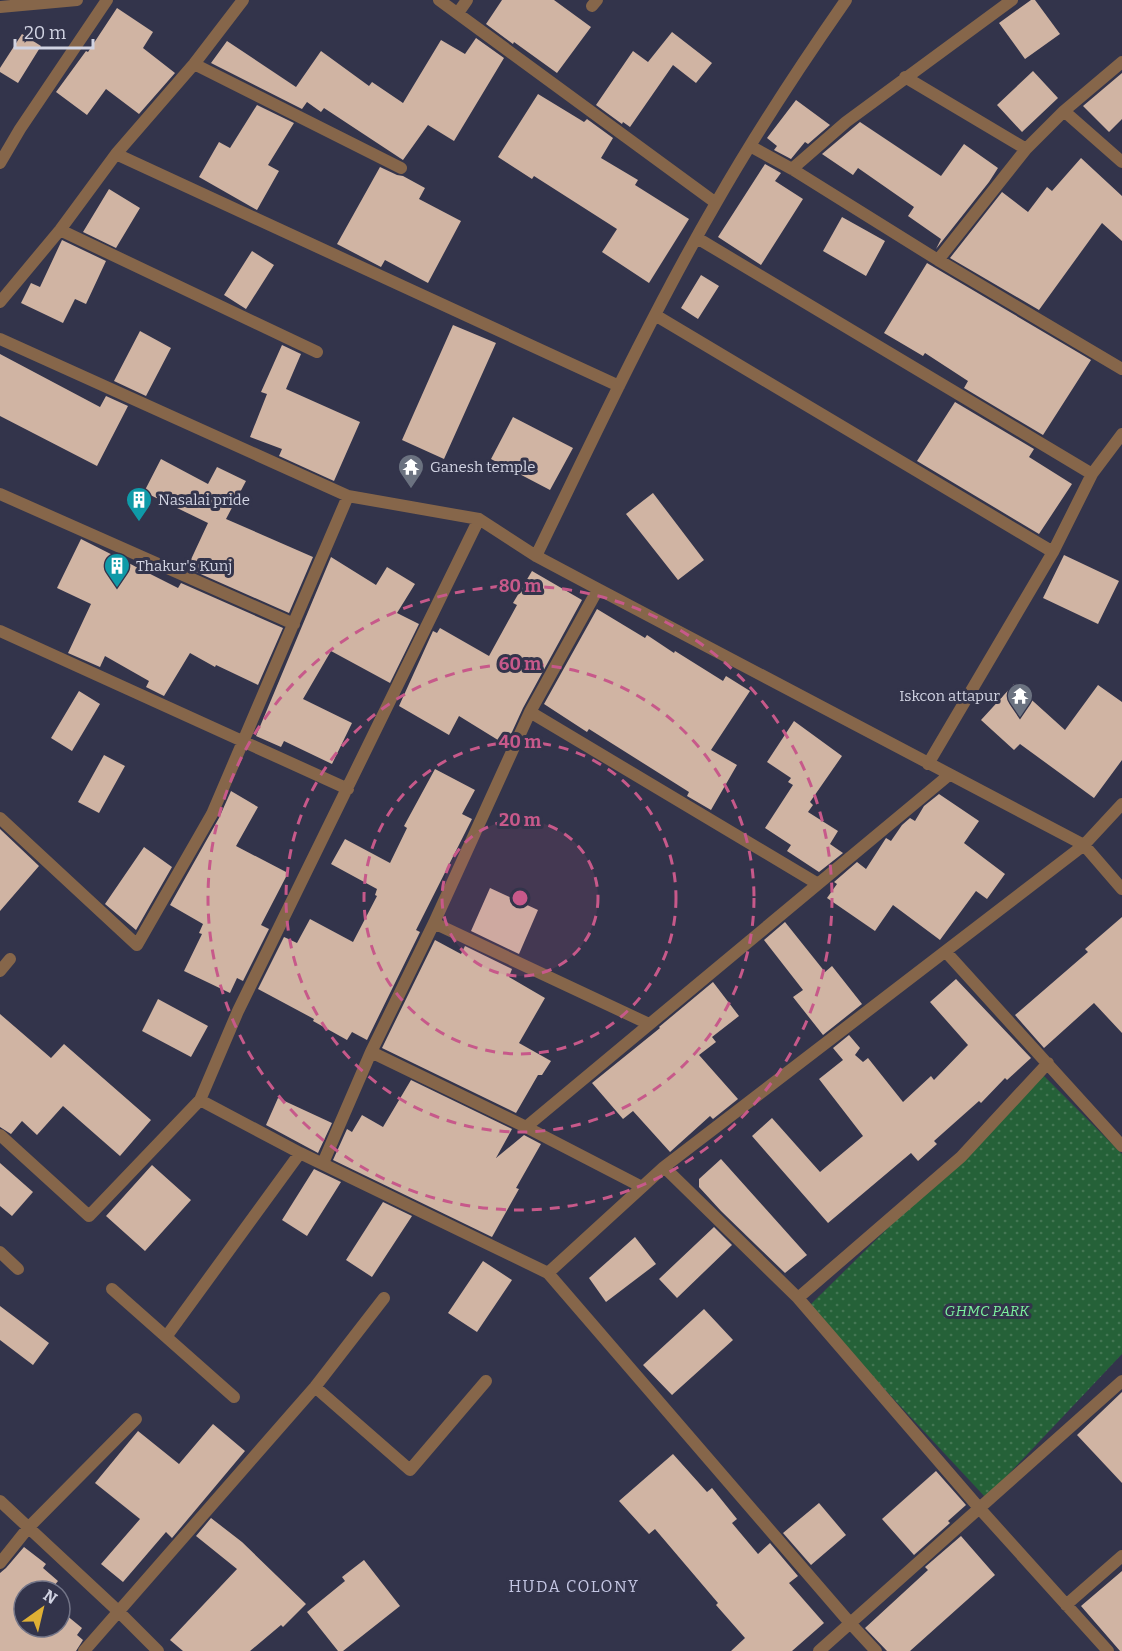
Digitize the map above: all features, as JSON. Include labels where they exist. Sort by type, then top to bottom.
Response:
[{"type":"street","points":[[0,7],[77,0]]},
{"type":"street","points":[[0,163],[108,0]]},
{"type":"street","points":[[0,302],[60,230],[116,154],[194,64],[243,0]]},
{"type":"street","points":[[439,0],[716,203]]},
{"type":"street","points":[[458,13],[467,0]]},
{"type":"street","points":[[536,556],[655,315],[716,203],[816,42],[846,0]]},
{"type":"street","points":[[792,169],[846,122],[1012,0]]},
{"type":"street","points":[[938,260],[1026,149],[1064,111],[1122,62]]},
{"type":"street","points":[[194,64],[401,168]]},
{"type":"street","points":[[905,77],[1026,149]]},
{"type":"street","points":[[1064,111],[1122,162]]},
{"type":"street","points":[[750,146],[792,169],[938,260],[1122,369]]},
{"type":"street","points":[[116,154],[619,386]]},
{"type":"street","points":[[60,230],[317,352]]},
{"type":"street","points":[[697,238],[1092,474]]},
{"type":"street","points":[[655,315],[1053,552]]},
{"type":"street","points":[[0,339],[348,496],[479,519],[536,556],[1084,845],[1122,889]]},
{"type":"street","points":[[928,764],[1053,552],[1092,474],[1122,434]]},
{"type":"street","points":[[0,494],[294,624]]},
{"type":"street","points":[[0,818],[137,945],[212,814],[348,496]]},
{"type":"street","points":[[0,1135],[89,1216],[200,1100],[238,1011],[479,519]]},
{"type":"street","points":[[323,1163],[371,1052],[434,923],[530,712],[598,589]]},
{"type":"street","points":[[0,631],[348,789]]},
{"type":"street","points":[[530,712],[818,884]]},
{"type":"street","points":[[526,1126],[949,775]]},
{"type":"street","points":[[548,1273],[664,1167],[1084,845],[1122,804]]},
{"type":"street","points":[[434,923],[649,1024]]},
{"type":"street","points":[[945,952],[1122,1146]]},
{"type":"street","points":[[0,970],[10,960]]},
{"type":"street","points":[[371,1052],[526,1126],[642,1187]]},
{"type":"street","points":[[798,1298],[961,1157],[1048,1063]]},
{"type":"street","points":[[200,1100],[300,1153],[548,1273],[876,1651]]},
{"type":"street","points":[[166,1337],[300,1153]]},
{"type":"street","points":[[664,1167],[798,1298],[980,1509],[1108,1651]]},
{"type":"street","points":[[0,1252],[18,1269]]},
{"type":"street","points":[[112,1289],[234,1397]]},
{"type":"street","points":[[84,1651],[315,1387],[384,1298]]},
{"type":"street","points":[[315,1387],[410,1470],[486,1381]]},
{"type":"street","points":[[819,1651],[1122,1381]]},
{"type":"street","points":[[0,1563],[28,1528],[136,1419]]},
{"type":"street","points":[[0,1501],[158,1651]]},
{"type":"street","points":[[1066,1605],[1122,1556]]},
{"type":"green space","name":"GHMC PARK","points":[[1043,1075],[1122,1154],[1122,1354],[986,1498],[808,1307]]},
{"type":"building","points":[[502,0],[554,0],[591,27],[557,73],[486,24]]},
{"type":"building","points":[[1031,0],[1035,0],[1060,34],[1025,59],[999,23]]},
{"type":"building","points":[[117,8],[153,32],[143,48],[175,73],[139,114],[106,89],[87,115],[56,92],[86,51],[88,52]]},
{"type":"building","points":[[672,32],[712,63],[696,83],[673,65],[630,127],[623,122],[622,124],[596,105],[633,51],[648,62]]},
{"type":"building","points":[[22,34],[41,46],[18,83],[0,72],[0,68]]},
{"type":"building","points":[[476,38],[504,58],[454,141],[428,125],[403,160],[324,108],[321,112],[307,102],[302,109],[211,63],[227,41],[296,87],[321,51],[369,86],[372,82],[403,103],[441,40],[465,54]]},
{"type":"building","points":[[1033,71],[1058,98],[1022,132],[997,105]]},
{"type":"building","points":[[1122,73],[1122,119],[1109,132],[1083,106]]},
{"type":"building","points":[[538,94],[584,122],[587,119],[613,138],[601,158],[638,180],[635,185],[689,219],[649,283],[602,252],[617,229],[534,176],[532,179],[498,157]]},
{"type":"building","points":[[796,100],[830,125],[808,144],[805,142],[791,159],[774,150],[777,146],[767,138]]},
{"type":"building","points":[[257,105],[294,123],[268,165],[279,171],[257,210],[199,177],[219,142],[230,148]]},
{"type":"building","points":[[860,122],[941,176],[964,144],[998,168],[936,249],[941,239],[908,216],[914,207],[858,168],[853,175],[822,154]]},
{"type":"building","points":[[1081,158],[1122,196],[1122,241],[1102,223],[1039,310],[950,258],[1002,192],[1028,212],[1047,187],[1052,191]]},
{"type":"building","points":[[765,164],[781,173],[775,181],[803,199],[761,265],[718,237]]},
{"type":"building","points":[[380,167],[425,188],[419,199],[461,221],[428,283],[385,260],[381,267],[337,244]]},
{"type":"building","points":[[109,189],[140,208],[116,248],[83,232]]},
{"type":"building","points":[[842,217],[885,241],[866,276],[823,251]]},
{"type":"building","points":[[62,240],[106,261],[86,304],[75,299],[63,323],[21,303],[31,283],[40,287]]},
{"type":"building","points":[[252,251],[274,265],[246,309],[224,295]]},
{"type":"building","points":[[927,263],[1091,360],[1043,435],[964,388],[968,381],[925,353],[923,356],[884,333]]},
{"type":"building","points":[[701,275],[719,286],[698,319],[681,308]]},
{"type":"building","points":[[453,325],[496,343],[444,459],[402,440]]},
{"type":"building","points":[[140,331],[171,348],[146,396],[114,381]]},
{"type":"building","points":[[282,345],[301,354],[286,389],[360,422],[334,481],[279,456],[282,449],[250,437],[267,394],[261,392]]},
{"type":"building","points":[[0,354],[100,407],[106,396],[128,406],[97,466],[0,416]]},
{"type":"building","points":[[955,402],[1034,449],[1029,457],[1072,484],[1039,534],[917,461]]},
{"type":"building","points":[[513,417],[573,448],[550,490],[491,459]]},
{"type":"building","points":[[161,459],[208,484],[217,467],[246,481],[226,519],[313,557],[289,613],[187,568],[208,523],[144,492]]},
{"type":"building","points":[[653,493],[704,560],[678,580],[626,514]]},
{"type":"building","points":[[81,539],[178,588],[181,583],[283,628],[258,685],[216,665],[215,667],[190,653],[164,696],[146,687],[149,681],[105,656],[100,667],[68,653],[91,604],[57,588]]},
{"type":"building","points":[[1064,555],[1119,581],[1098,624],[1043,598]]},
{"type":"building","points":[[331,557],[376,585],[387,567],[415,584],[397,613],[419,624],[390,683],[331,651],[303,699],[352,723],[332,764],[284,741],[281,747],[256,736]]},
{"type":"building","points":[[532,571],[582,600],[523,708],[506,745],[459,716],[449,735],[399,706],[433,631],[437,633],[440,628],[489,656],[517,605],[513,603]]},
{"type":"building","points":[[597,609],[645,638],[647,635],[674,653],[675,651],[723,681],[726,676],[750,691],[711,750],[737,765],[711,810],[687,796],[689,792],[589,729],[587,732],[544,704]]},
{"type":"building","points":[[1014,684],[1065,730],[1098,685],[1122,702],[1122,760],[1094,798],[1020,744],[1014,750],[981,720]]},
{"type":"building","points":[[79,691],[100,704],[72,751],[51,738]]},
{"type":"building","points":[[794,721],[842,756],[810,802],[813,805],[808,812],[838,831],[830,844],[843,853],[819,872],[787,851],[791,845],[765,828],[793,785],[788,782],[791,778],[767,762]]},
{"type":"building","points":[[104,755],[125,766],[99,813],[78,802]]},
{"type":"building","points":[[435,769],[475,790],[462,814],[472,819],[416,930],[420,932],[367,1040],[352,1032],[347,1040],[313,1021],[314,1019],[258,989],[284,937],[297,943],[310,919],[353,942],[377,896],[375,895],[377,889],[331,864],[345,839],[390,863],[407,828],[404,826]]},
{"type":"building","points":[[231,791],[258,807],[236,846],[288,873],[261,925],[269,929],[243,981],[237,978],[230,993],[184,971],[202,934],[199,933],[203,924],[170,905],[219,818]]},
{"type":"building","points":[[939,794],[979,821],[964,843],[1005,874],[987,899],[976,891],[940,940],[893,905],[875,931],[827,898],[837,884],[834,882],[857,862],[866,869],[886,838],[891,841],[902,825],[910,818],[915,821],[924,806]]},
{"type":"building","points":[[0,829],[39,866],[0,911]]},
{"type":"building","points":[[144,847],[172,867],[136,930],[105,904]]},
{"type":"building","points":[[490,888],[538,910],[519,954],[471,931]]},
{"type":"building","points":[[1122,917],[1122,1033],[1094,1003],[1044,1048],[1015,1015],[1088,952],[1085,949]]},
{"type":"building","points":[[785,922],[825,972],[832,966],[862,1004],[823,1035],[793,997],[803,990],[764,940]]},
{"type":"building","points":[[435,940],[461,954],[465,946],[512,969],[509,977],[545,998],[519,1043],[551,1061],[542,1075],[538,1075],[516,1113],[382,1048]]},
{"type":"building","points":[[956,979],[1031,1058],[934,1141],[937,1144],[918,1161],[911,1153],[828,1223],[752,1136],[772,1118],[820,1172],[863,1136],[819,1079],[843,1060],[833,1048],[849,1035],[860,1048],[855,1055],[863,1062],[868,1058],[903,1102],[931,1076],[934,1080],[968,1045],[930,1002]]},
{"type":"building","points":[[713,982],[739,1016],[712,1037],[716,1042],[699,1055],[738,1099],[713,1119],[710,1116],[670,1152],[633,1111],[623,1119],[592,1083]]},
{"type":"building","points":[[158,999],[208,1026],[191,1057],[142,1031]]},
{"type":"building","points":[[0,1014],[51,1058],[64,1044],[151,1120],[120,1156],[63,1106],[37,1135],[22,1121],[11,1134],[0,1127]]},
{"type":"building","points":[[411,1080],[512,1129],[496,1158],[524,1135],[541,1144],[492,1237],[333,1160],[347,1129],[352,1132],[362,1115],[383,1127]]},
{"type":"building","points":[[278,1098],[332,1123],[318,1153],[266,1125]]},
{"type":"building","points":[[721,1159],[807,1255],[785,1273],[699,1187],[699,1179]]},
{"type":"building","points":[[0,1163],[33,1192],[12,1216],[0,1206]]},
{"type":"building","points":[[152,1165],[191,1200],[145,1251],[106,1216]]},
{"type":"building","points":[[314,1169],[341,1182],[307,1236],[282,1220]]},
{"type":"building","points":[[383,1202],[412,1216],[372,1277],[346,1260]]},
{"type":"building","points":[[714,1227],[732,1245],[677,1298],[659,1279]]},
{"type":"building","points":[[635,1237],[656,1264],[606,1302],[589,1278]]},
{"type":"building","points":[[483,1261],[512,1280],[477,1332],[448,1313]]},
{"type":"building","points":[[0,1306],[49,1343],[33,1365],[0,1340]]},
{"type":"building","points":[[704,1309],[733,1340],[672,1395],[643,1365]]},
{"type":"building","points":[[1122,1392],[1122,1483],[1077,1435]]},
{"type":"building","points":[[213,1424],[245,1451],[172,1538],[166,1532],[123,1582],[101,1564],[140,1519],[95,1483],[138,1431],[179,1464]]},
{"type":"building","points":[[673,1454],[707,1492],[712,1488],[737,1519],[732,1523],[758,1554],[770,1543],[798,1576],[789,1583],[824,1623],[792,1651],[731,1651],[745,1638],[655,1529],[649,1534],[619,1501]]},
{"type":"building","points":[[936,1471],[966,1505],[948,1521],[950,1523],[914,1555],[882,1519]]},
{"type":"building","points":[[819,1503],[846,1535],[811,1565],[783,1533]]},
{"type":"building","points":[[211,1518],[242,1542],[306,1604],[283,1627],[281,1625],[250,1651],[183,1651],[170,1640],[237,1569],[196,1536]]},
{"type":"building","points":[[961,1536],[995,1575],[910,1651],[887,1651],[865,1628],[928,1570],[925,1567]]},
{"type":"building","points":[[24,1547],[46,1564],[43,1568],[56,1579],[12,1579],[12,1639],[72,1639],[72,1620],[82,1628],[77,1635],[83,1640],[76,1651],[0,1651],[0,1573]]},
{"type":"building","points":[[364,1560],[400,1606],[343,1651],[338,1651],[307,1612],[345,1581],[342,1577]]},
{"type":"building","points":[[1122,1571],[1122,1651],[1120,1651],[1081,1606]]},
{"type":"place","name":"Ganesh temple","points":[[411,490]]},
{"type":"place","name":"Nasalai pride","points":[[139,523]]},
{"type":"place","name":"Thakur's Kunj","points":[[117,589]]},
{"type":"place","name":"Iskcon attapur","points":[[1020,719]]},
{"type":"district","name":"HUDA COLONY","points":[[574,1586]]}]
